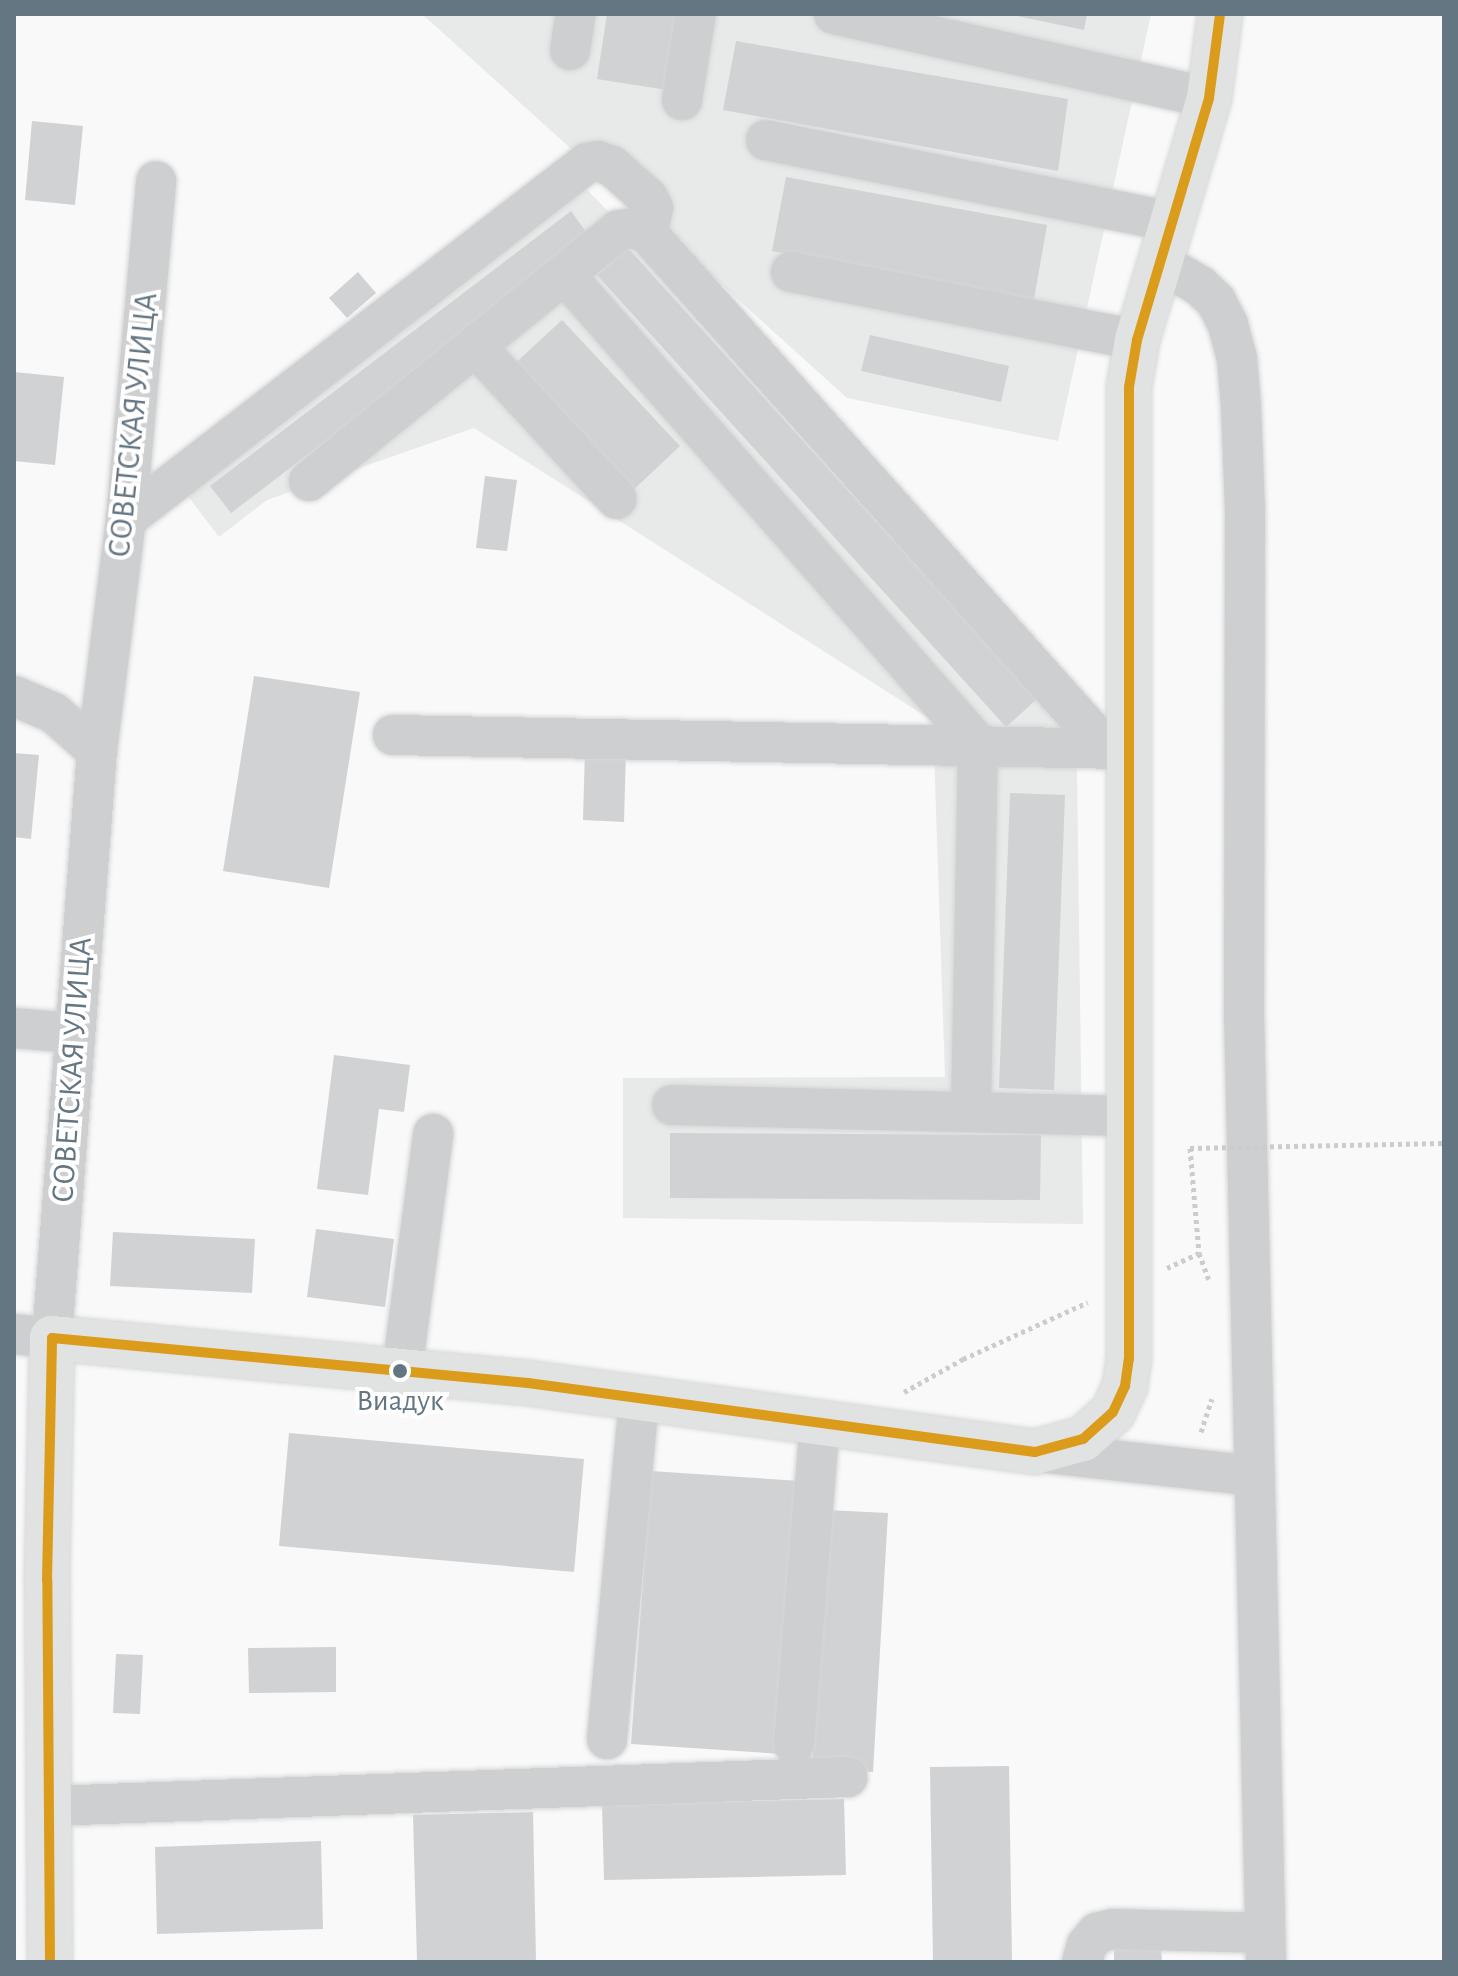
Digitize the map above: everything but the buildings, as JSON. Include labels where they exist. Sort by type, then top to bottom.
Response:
[{"type":"main road","points":[[33,1336],[528,1383],[1035,1452],[1083,1439],[1113,1412],[1125,1386],[1129,1359],[1117,749],[1127,424],[1137,340],[1209,98],[1220,14]]},
{"type":"main road","name":"СОВЕТСКАЯ УЛИЦА","points":[[33,1336],[47,1580],[50,1962]]},
{"type":"street","points":[[682,100],[696,14]]},
{"type":"street","points":[[834,14],[1209,98]]},
{"type":"street","points":[[766,140],[1167,242],[1200,286],[1216,301],[1228,325],[1237,359],[1245,512],[1244,1013],[1266,1948],[1113,1929],[1097,1933],[1087,1945],[1082,1962]]},
{"type":"street","points":[[126,519],[587,163],[598,161],[612,166],[648,198],[653,208],[647,233]]},
{"type":"street","name":"СОВЕТСКАЯ УЛИЦА","points":[[33,1336],[74,1033],[97,751],[126,519],[156,181]]},
{"type":"street","points":[[309,481],[619,230],[633,228],[647,233],[1117,749]]},
{"type":"street","points":[[791,272],[1137,340]]},
{"type":"street","points":[[565,275],[978,744],[971,1112]]},
{"type":"street","points":[[476,347],[617,499]]},
{"type":"street","points":[[14,696],[54,713],[97,751]]},
{"type":"street","points":[[393,735],[1117,749]]},
{"type":"street","points":[[14,1028],[74,1033]]},
{"type":"street","points":[[672,1105],[1126,1116]]},
{"type":"street","points":[[402,1371],[433,1134]]},
{"type":"street","points":[[607,1739],[639,1399]]},
{"type":"street","points":[[794,1744],[820,1423]]},
{"type":"street","points":[[1035,1452],[1255,1476]]},
{"type":"street","points":[[50,1806],[847,1777]]},
{"type":"path","points":[[902,1394],[996,1343],[1129,1287],[1199,1253],[1190,1148],[1444,1143]]},
{"type":"shaded area","points":[[422,14],[1151,14],[1058,441],[847,398]]},
{"type":"shaded area","points":[[560,162],[1076,690],[1083,1224],[623,1218],[623,1078],[945,1077],[933,721],[474,428],[267,500],[219,537],[165,466]]},
{"type":"transit line","points":[[52,1338],[528,1383],[1035,1452],[1083,1439],[1113,1412],[1125,1386],[1129,1359],[1129,387],[1137,340],[1209,98],[1220,14]]},
{"type":"transit line","points":[[50,1962],[47,1580],[52,1338]]},
{"type":"place","name":"Виадук","points":[[400,1371]]}]
